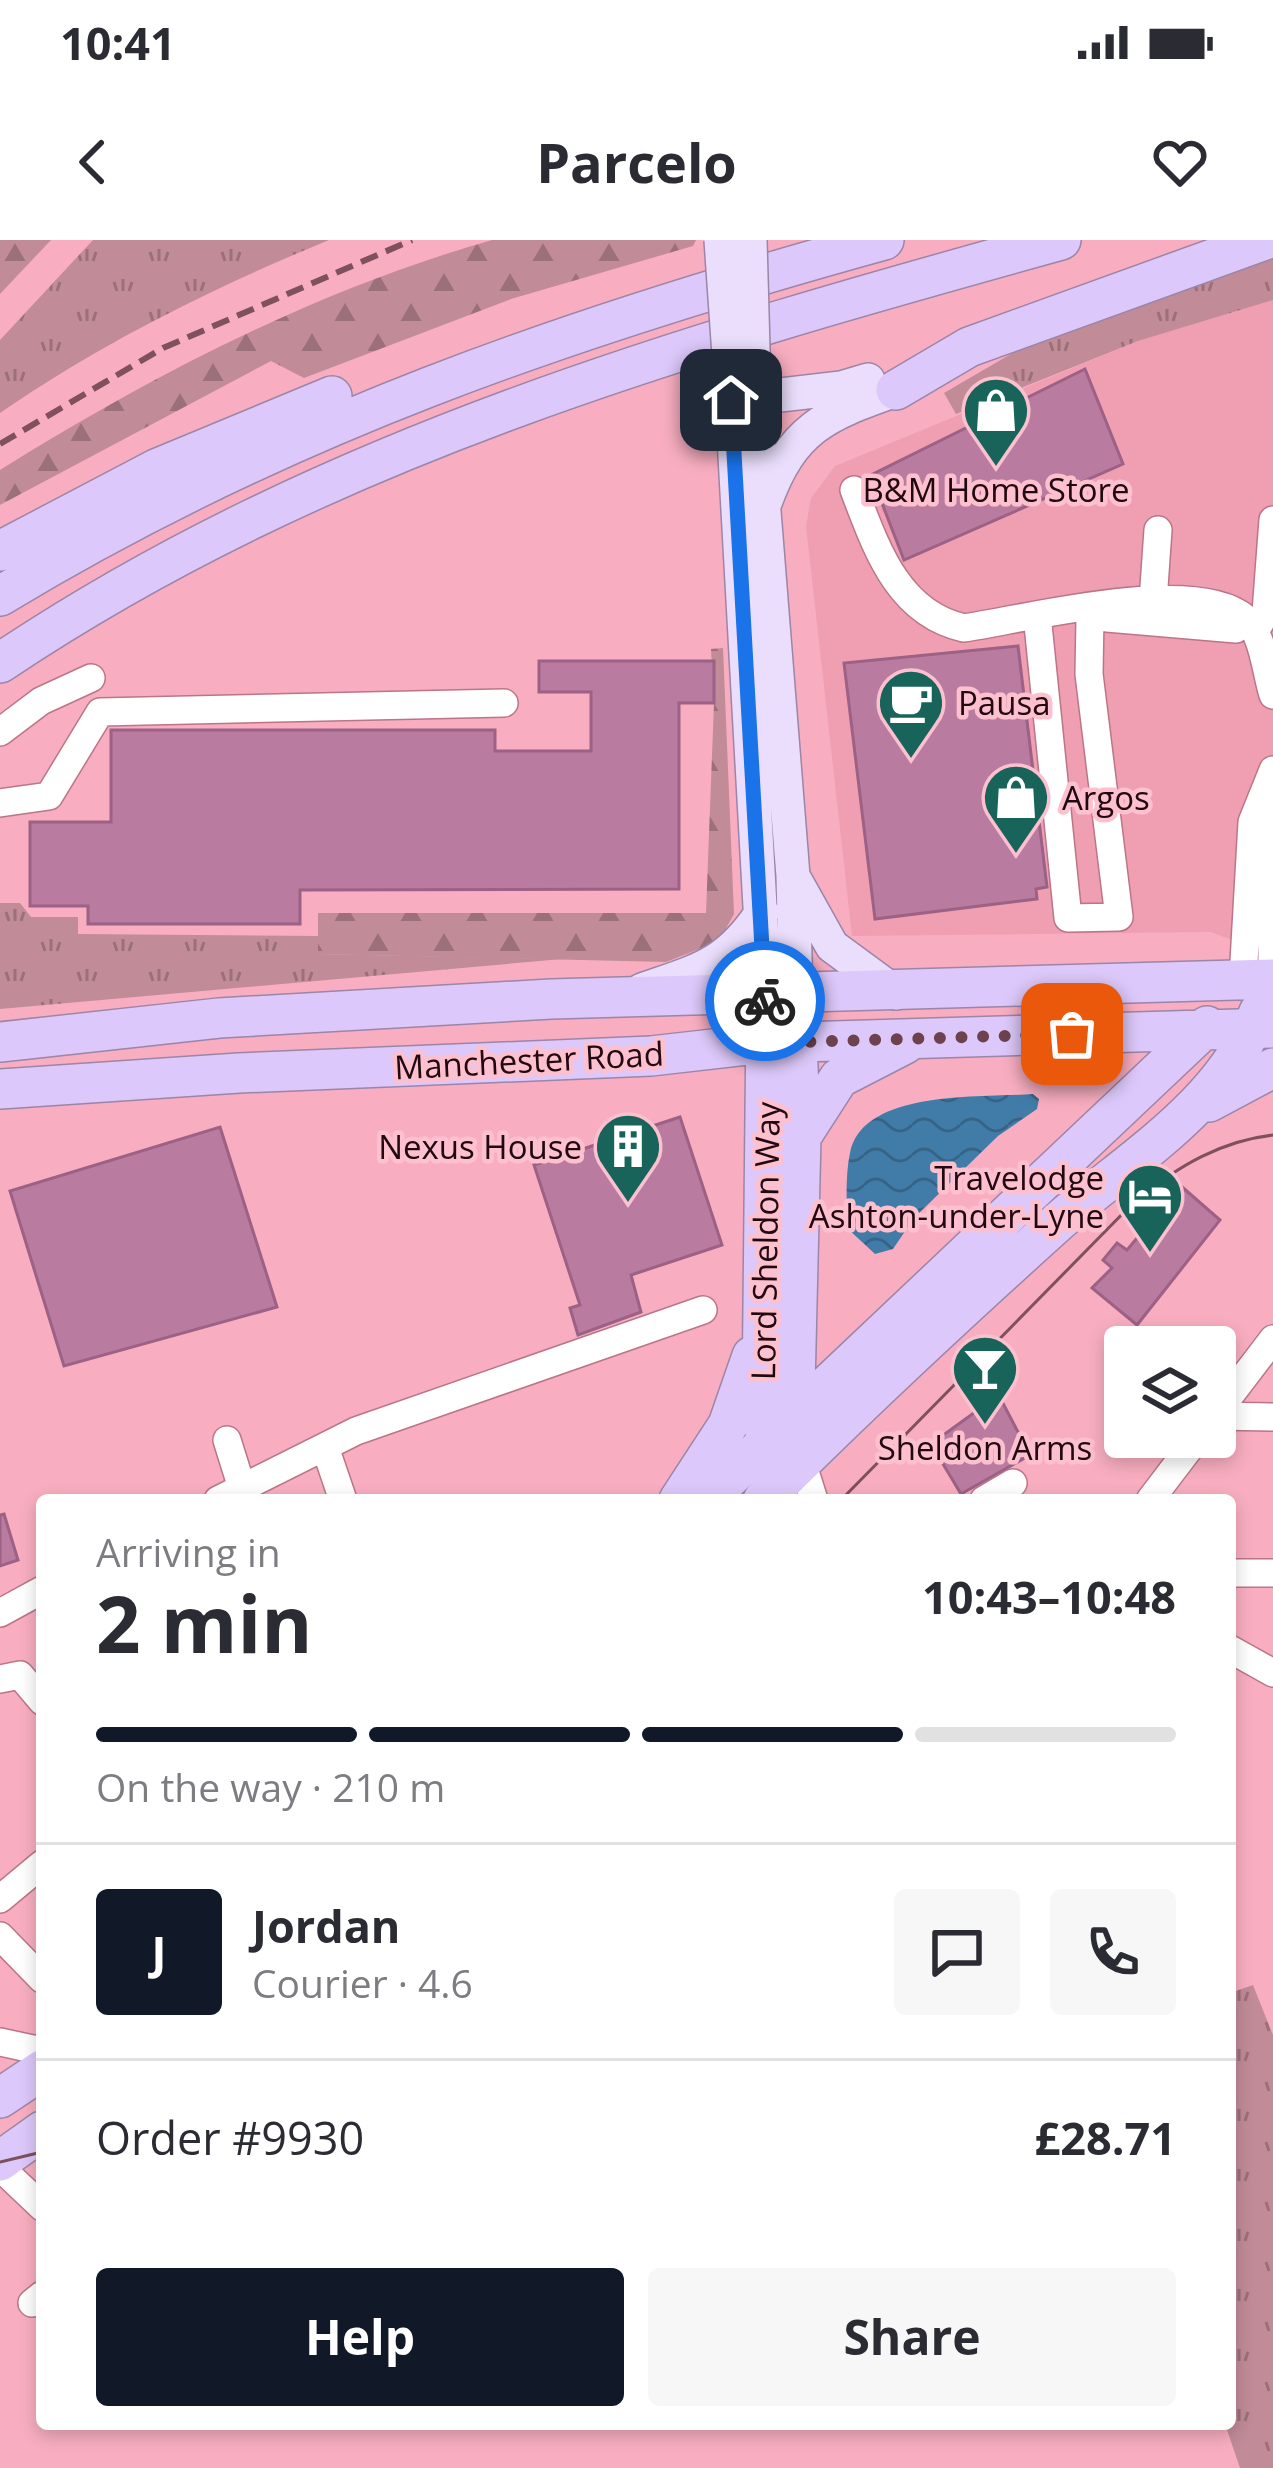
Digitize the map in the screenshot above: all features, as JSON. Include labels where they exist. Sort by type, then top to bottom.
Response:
[{"type":"highway","points":[[0,596],[111,528],[325,425],[558,336],[884,240]]},
{"type":"highway","points":[[0,663],[56,625],[276,503],[530,398],[801,312],[1061,240]]},
{"type":"highway","points":[[892,382],[969,347],[1265,240]]},
{"type":"highway","points":[[0,551],[156,469],[304,406],[432,360],[558,336]]},
{"type":"highway","name":"Manchester Road","points":[[0,1042],[219,1018],[623,997],[896,993],[1264,999]]},
{"type":"highway","points":[[780,997],[782,1043]]},
{"type":"highway","name":"Manchester Road","points":[[0,1089],[923,1036],[1203,1031],[1264,999]]},
{"type":"highway","name":"Lord Sheldon Way","points":[[719,1494],[778,1466],[1195,1109],[1264,999]]},
{"type":"highway","name":"Lord Sheldon Way","points":[[778,1466],[859,1351],[1203,1031]]},
{"type":"highway","points":[[801,1137],[839,1078],[923,1036]]},
{"type":"highway","name":"Lord Sheldon Way","points":[[780,1319],[801,1137],[782,1043]]},
{"type":"highway","name":"Lord Sheldon Way","points":[[778,1466],[782,1043]]},
{"type":"highway","points":[[1195,1109],[1273,1068]]},
{"type":"highway","points":[[0,1105],[64,1087]]},
{"type":"highway","points":[[683,1494],[728,1424],[780,1319],[824,1346],[859,1351]]},
{"type":"highway","points":[[738,1494],[778,1466]]},
{"type":"highway","points":[[0,2164],[36,2138]]},
{"type":"main road","points":[[721,240],[762,511],[794,876],[780,997]]},
{"type":"main road","points":[[750,240],[743,392],[762,912],[780,997]]},
{"type":"main road","points":[[743,392],[892,382]]},
{"type":"main road","points":[[762,511],[778,467],[801,434],[892,382]]},
{"type":"main road","points":[[794,876],[832,946],[896,993]]},
{"type":"main road","points":[[623,997],[718,963],[743,941],[762,912]]},
{"type":"street","points":[[854,490],[883,566],[907,596],[943,623],[964,628],[1037,615],[1225,608],[1245,617],[1255,632],[1273,695]]},
{"type":"street","points":[[1255,632],[1266,612],[1273,520]]},
{"type":"street","points":[[1153,609],[1159,530]]},
{"type":"street","points":[[1037,615],[1090,617],[1153,609]]},
{"type":"street","points":[[1037,615],[1068,918],[1119,917],[1089,674],[1090,617]]},
{"type":"street","points":[[0,732],[41,701],[91,678]]},
{"type":"street","points":[[0,803],[49,796],[100,712],[504,703]]},
{"type":"street","points":[[1264,999],[1252,822],[1273,770]]},
{"type":"street","points":[[1264,999],[1273,814]]},
{"type":"street","points":[[227,1440],[230,1494],[356,1431],[703,1310]]},
{"type":"street","points":[[1236,1387],[1273,1339]]},
{"type":"street","points":[[1236,1416],[1273,1417]]},
{"type":"street","points":[[325,1447],[341,1494]]},
{"type":"street","points":[[1155,1494],[1182,1458]]},
{"type":"street","points":[[778,1466],[808,1494]]},
{"type":"street","points":[[995,1494],[1013,1483]]},
{"type":"street","points":[[1236,1573],[1273,1573]]},
{"type":"street","points":[[0,1613],[36,1593]]},
{"type":"street","points":[[1236,1652],[1273,1673]]},
{"type":"street","points":[[0,1679],[20,1675],[36,1689]]},
{"type":"street","points":[[0,1899],[36,1869]]},
{"type":"street","points":[[0,1936],[36,1973]]},
{"type":"street","points":[[0,2042],[36,2050]]},
{"type":"street","points":[[13,2084],[36,2125]]},
{"type":"street","points":[[0,2164],[36,2200]]},
{"type":"shaded area","points":[[1273,299],[1273,956],[1211,932],[852,936],[806,526],[811,498],[835,466],[1138,341]]},
{"type":"green space","points":[[0,240],[51,240],[0,294]]},
{"type":"green space","points":[[93,240],[329,240],[160,318],[0,413],[0,340]]},
{"type":"green space","points":[[492,240],[696,240],[693,246],[511,299],[304,378],[271,361],[0,505],[0,470],[177,368],[300,309]]},
{"type":"green space","points":[[1273,259],[1273,300],[1138,341],[956,414],[944,393],[1016,351]]},
{"type":"green space","points":[[723,648],[734,914],[719,941],[666,962],[318,954],[318,913],[706,913],[714,703],[711,649]]},
{"type":"green space","points":[[0,903],[20,903],[31,917],[78,917],[78,934],[318,936],[319,954],[562,959],[0,1009]]},
{"type":"green space","points":[[1253,1985],[1273,2035],[1273,2468],[1240,2468],[1227,2430],[1236,2430],[1236,1991]]},
{"type":"water","points":[[1033,1094],[1039,1099],[1037,1109],[998,1136],[914,1218],[893,1249],[875,1254],[847,1228],[850,1153],[859,1132],[877,1117],[927,1101]]},
{"type":"building","name":"B&M Home Store","points":[[1085,369],[1123,464],[904,560],[871,475]]},
{"type":"building","points":[[1018,646],[1047,887],[1036,889],[1037,899],[875,919],[844,663]]},
{"type":"building","points":[[539,661],[714,661],[714,703],[679,703],[679,889],[300,890],[300,924],[88,924],[88,906],[30,906],[30,822],[111,822],[111,730],[495,730],[495,751],[591,751],[591,692],[539,692]]},
{"type":"building","name":"Nexus House","points":[[680,1117],[722,1245],[631,1275],[641,1312],[578,1335],[570,1308],[580,1305],[534,1165]]},
{"type":"building","points":[[220,1127],[277,1307],[64,1366],[10,1191]]},
{"type":"building","name":"Travelodge Ashton-under-Lyne","points":[[1181,1186],[1220,1220],[1137,1325],[1092,1288],[1112,1268],[1103,1260],[1117,1243],[1127,1250]]},
{"type":"building","name":"Sheldon Arms","points":[[995,1388],[1030,1455],[961,1494],[931,1444],[978,1410],[975,1399]]},
{"type":"building","points":[[4,1514],[18,1560],[0,1566],[0,1515]]},
{"type":"tram line","points":[[847,1494],[1139,1197],[1202,1157],[1235,1143],[1273,1135]]},
{"type":"tram line","points":[[0,2162],[36,2153]]},
{"type":"railway","points":[[0,444],[163,348],[412,240]]},
{"type":"way so far","points":[[765,1001],[766,1043],[1072,1034]]},
{"type":"place","name":"B&M Home Store","points":[[996,469]]},
{"type":"place","name":"Pausa","points":[[911,761]]},
{"type":"place","name":"Argos","points":[[1016,856]]},
{"type":"place","name":"Nexus House","points":[[628,1205]]},
{"type":"place","name":"Travelodge Ashton-under-Lyne","points":[[1150,1255]]},
{"type":"place","name":"Sheldon Arms","points":[[985,1427]]},
{"type":"route","points":[[731,400],[765,1001]]}]
